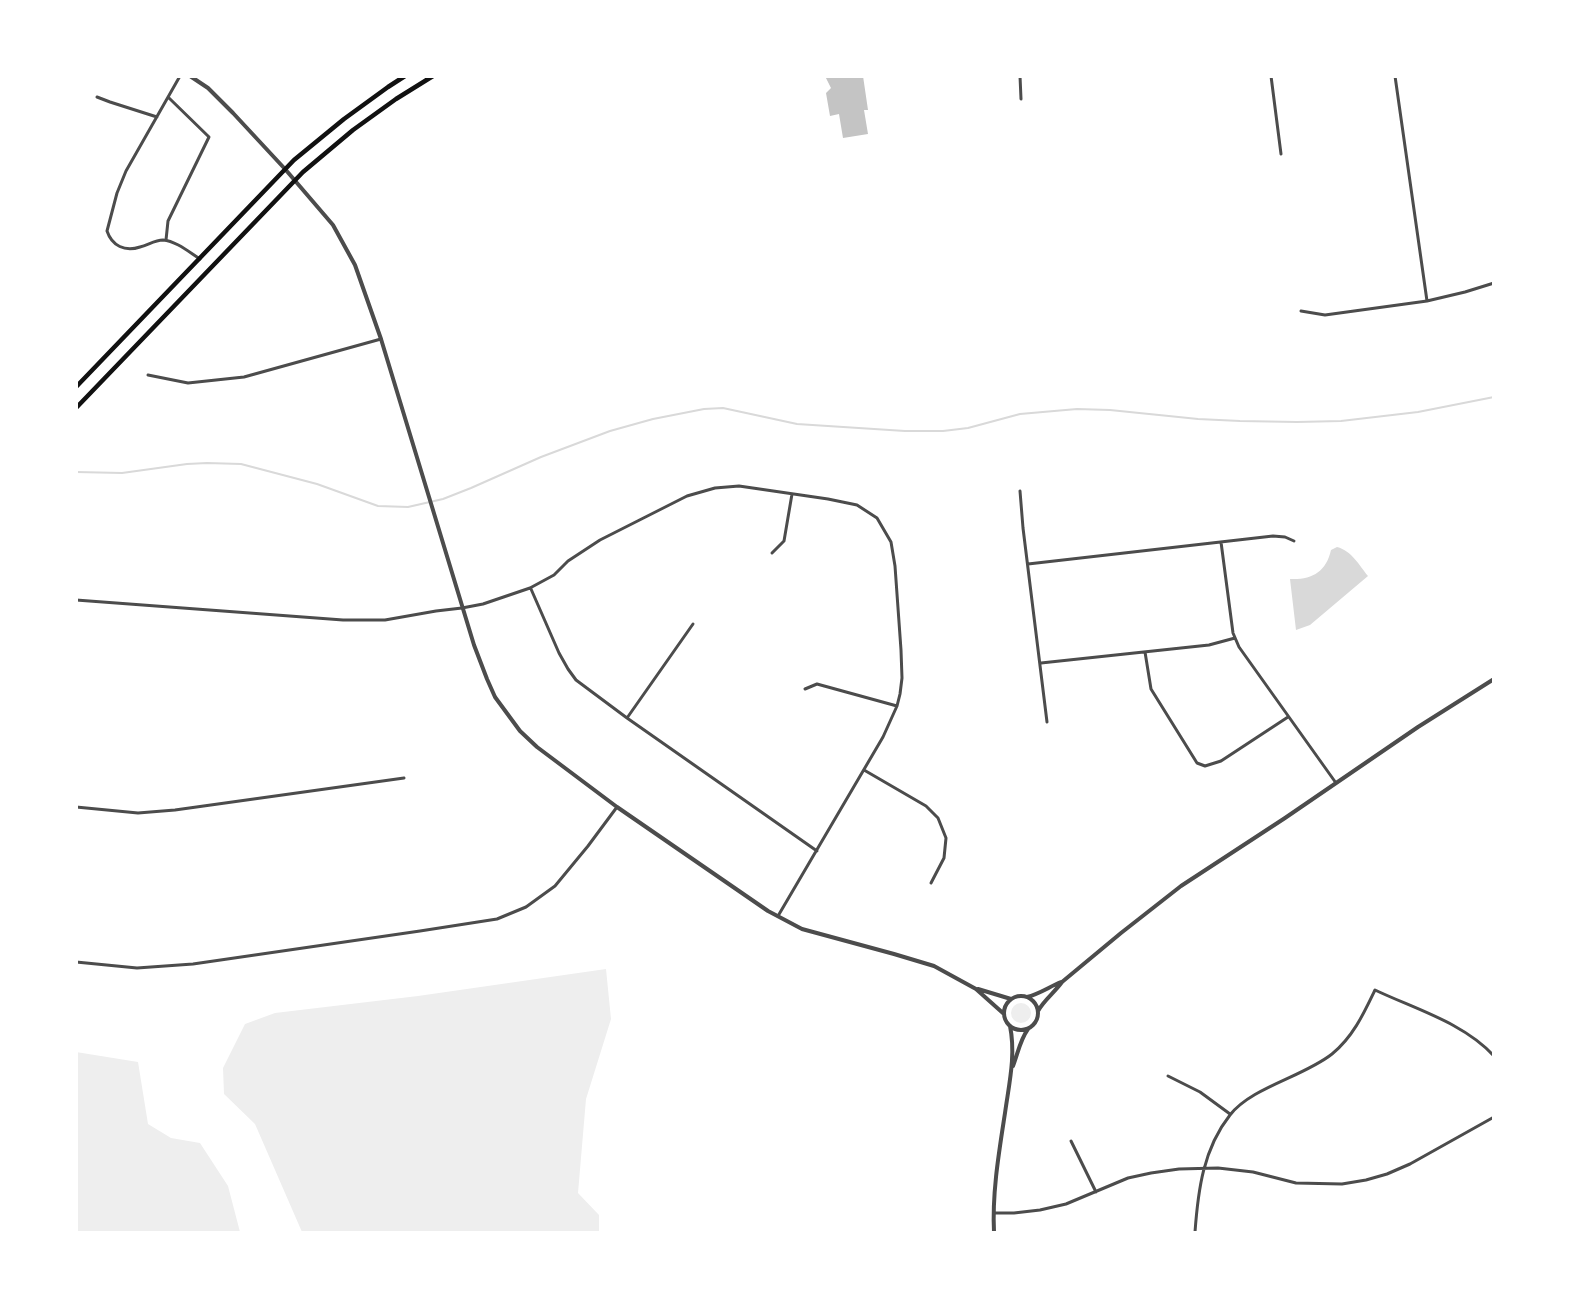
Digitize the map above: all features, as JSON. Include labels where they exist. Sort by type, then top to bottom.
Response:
[{"type":"main road","points":[[76,387],[285,169],[344,119],[405,76]]},
{"type":"main road","points":[[76,408],[295,180],[353,130],[433,76]]},
{"type":"street","points":[[180,76],[123,178],[107,231],[114,244],[123,248],[133,249],[166,240],[185,248],[200,259]]},
{"type":"street","points":[[190,76],[217,96],[295,180],[333,225],[353,262],[381,339],[474,645],[495,697],[520,731],[550,758],[616,807],[768,911],[802,929],[934,966],[976,989],[1011,999]]},
{"type":"street","points":[[1020,76],[1021,99]]},
{"type":"street","points":[[1270,76],[1281,153]]},
{"type":"street","points":[[1395,76],[1427,301]]},
{"type":"street","points":[[97,97],[157,117]]},
{"type":"street","points":[[166,240],[168,221],[209,136],[169,98]]},
{"type":"street","points":[[1301,310],[1325,315],[1427,301],[1494,283]]},
{"type":"street","points":[[148,375],[188,383],[244,377],[381,339]]},
{"type":"street","points":[[76,600],[343,620],[385,620],[483,604],[530,588],[554,575],[568,561],[600,540],[687,496],[715,488],[739,486],[857,505],[877,518],[891,542],[901,650],[900,694],[883,737],[778,916]]},
{"type":"street","points":[[1020,492],[1047,722]]},
{"type":"street","points":[[772,553],[784,541],[792,495]]},
{"type":"street","points":[[1028,564],[1273,536],[1286,537],[1294,541]]},
{"type":"street","points":[[1221,542],[1229,610],[1239,647],[1336,783]]},
{"type":"street","points":[[530,588],[559,653],[576,680],[816,851]]},
{"type":"street","points":[[627,718],[693,624]]},
{"type":"street","points":[[1041,663],[1209,645],[1235,638]]},
{"type":"street","points":[[1144,652],[1151,689],[1197,763],[1205,766],[1221,761],[1288,717]]},
{"type":"street","points":[[1012,1066],[1022,1039],[1036,1022],[1038,1011],[1044,1001],[1062,982],[1121,933],[1181,886],[1494,679]]},
{"type":"street","points":[[806,689],[817,684],[897,706]]},
{"type":"street","points":[[864,770],[926,806],[938,818],[946,838],[944,858],[931,883]]},
{"type":"street","points":[[76,807],[131,812],[175,810],[404,778]]},
{"type":"street","points":[[76,963],[137,968],[193,964],[497,919],[526,907],[555,886],[616,807]]},
{"type":"street","points":[[1004,1014],[1007,1003],[1011,999],[1040,993],[1062,982]]},
{"type":"street","points":[[976,989],[1004,1014],[1010,1026],[1018,1030],[1028,1029]]},
{"type":"street","points":[[1195,1233],[1198,1192],[1203,1168],[1214,1140],[1230,1114],[1244,1101],[1319,1063],[1333,1053],[1344,1043],[1358,1024],[1375,990],[1456,1027],[1481,1043],[1494,1056]]},
{"type":"street","points":[[1026,997],[1034,1002],[1038,1011]]},
{"type":"street","points":[[994,1233],[1003,1126],[1012,1066],[1010,1026]]},
{"type":"street","points":[[1168,1076],[1200,1092],[1230,1114]]},
{"type":"street","points":[[994,1213],[1040,1210],[1066,1204],[1128,1178],[1179,1169],[1218,1168],[1253,1172],[1296,1183],[1342,1184],[1395,1171],[1494,1117]]},
{"type":"street","points":[[1071,1142],[1096,1192]]},
{"type":"shaded area","points":[[1337,547],[1351,555],[1368,576],[1310,625],[1296,630],[1290,579],[1305,578],[1317,573],[1326,564],[1331,550]]},
{"type":"shaded area","points":[[606,969],[611,1019],[586,1099],[578,1193],[599,1215],[599,1232],[302,1232],[255,1124],[224,1094],[223,1068],[245,1024],[275,1013],[418,996]]},
{"type":"shaded area","points":[[1021,1003],[1028,1006],[1031,1013],[1028,1020],[1021,1023],[1014,1020],[1011,1013],[1014,1006]]},
{"type":"shaded area","points":[[76,1052],[138,1062],[148,1124],[171,1138],[200,1143],[228,1186],[240,1232],[77,1232]]},
{"type":"building","points":[[825,76],[863,76],[868,110],[864,110],[868,134],[843,138],[839,114],[830,116],[826,93],[831,88]]},
{"type":"waterway","points":[[76,472],[122,473],[187,464],[241,464],[317,484],[378,506],[408,507],[443,499],[541,457],[610,431],[653,419],[704,409],[723,408],[797,424],[905,431],[943,431],[968,428],[1020,414],[1077,409],[1240,421],[1341,421],[1418,412],[1494,397]]}]
